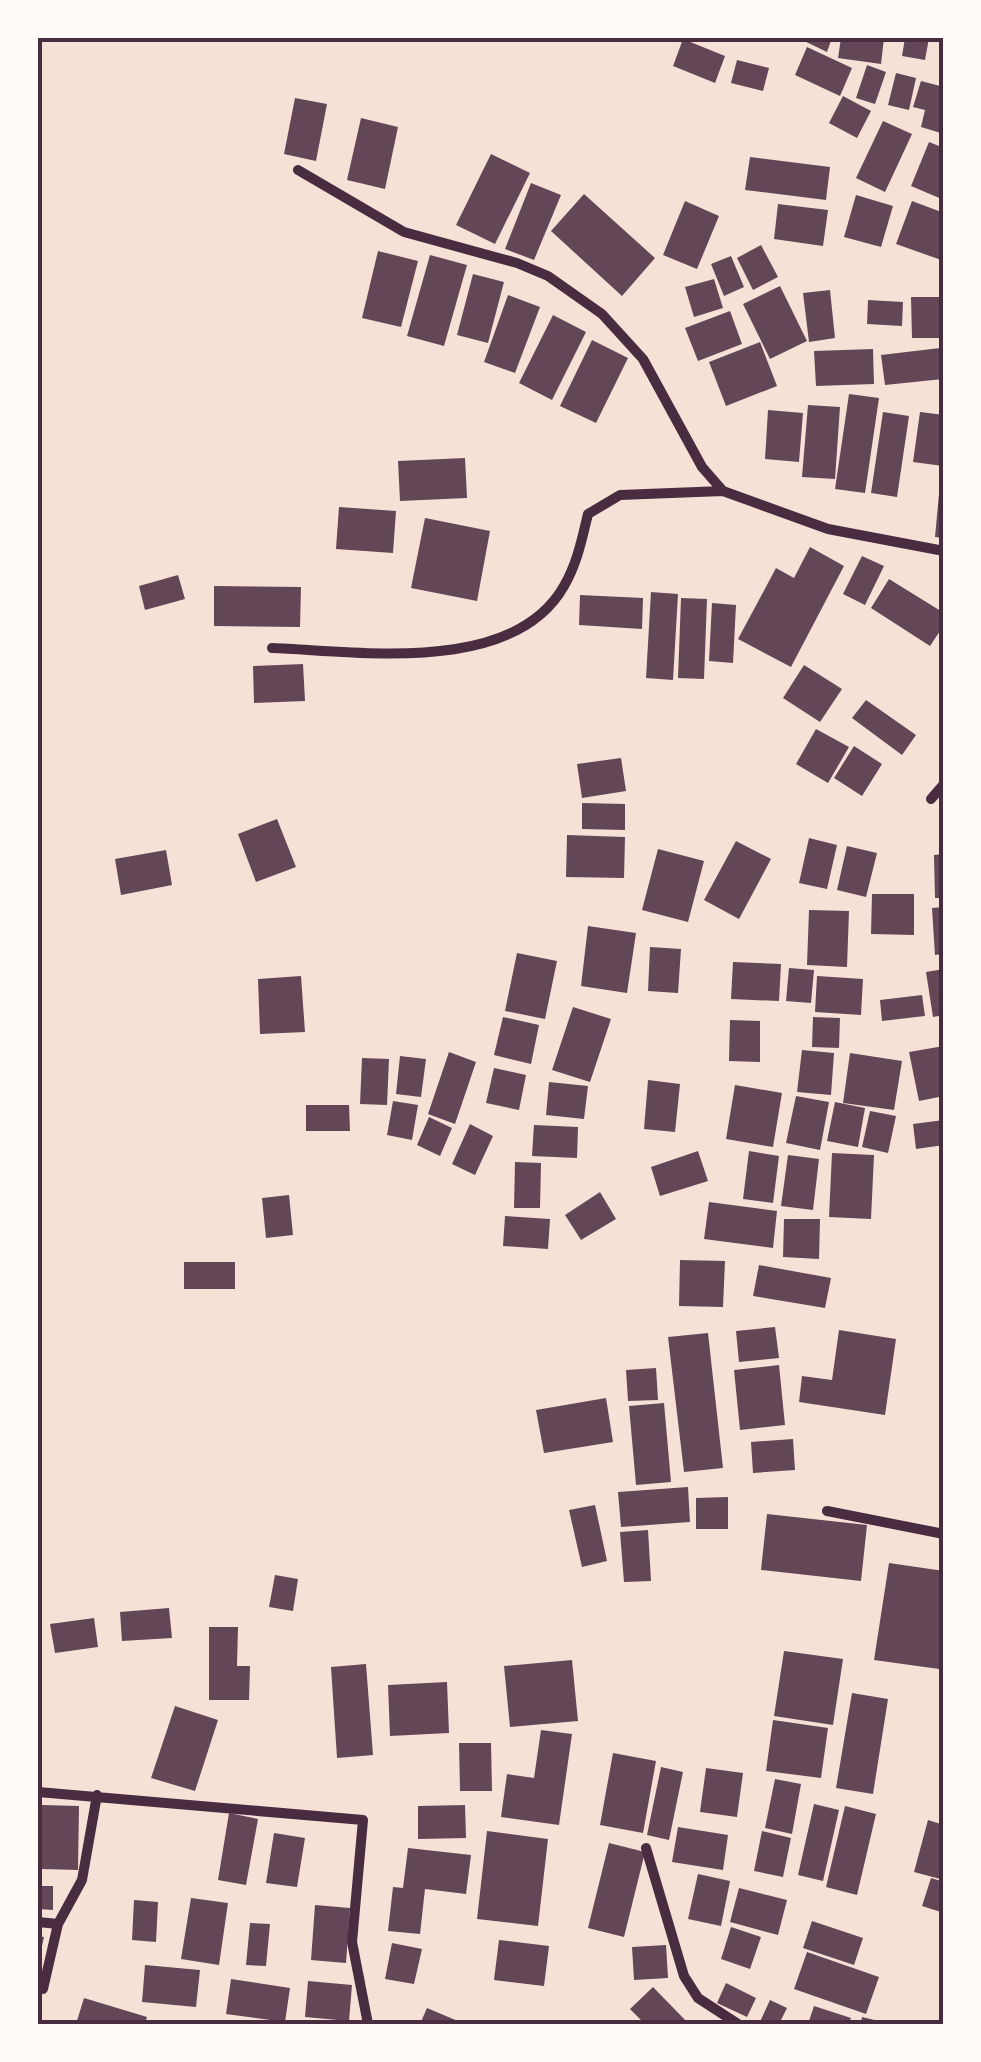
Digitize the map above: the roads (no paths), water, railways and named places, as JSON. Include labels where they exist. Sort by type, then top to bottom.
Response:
[{"type":"street","points":[[298,170],[404,232],[518,263],[548,276],[602,314],[642,359],[702,466],[723,490]]},
{"type":"street","points":[[272,648],[362,651],[481,647],[536,618],[562,590],[578,556],[588,514],[620,495],[723,490],[828,529],[944,551]]},
{"type":"street","points":[[932,799],[944,784]]},
{"type":"street","points":[[827,1511],[944,1534]]},
{"type":"street","points":[[38,1792],[362,1820],[352,1942],[368,2024]]},
{"type":"street","points":[[43,1988],[58,1924],[82,1880],[97,1795]]},
{"type":"street","points":[[646,1848],[684,1976],[698,1998],[738,2024]]},
{"type":"street","points":[[38,1922],[58,1924]]}]
